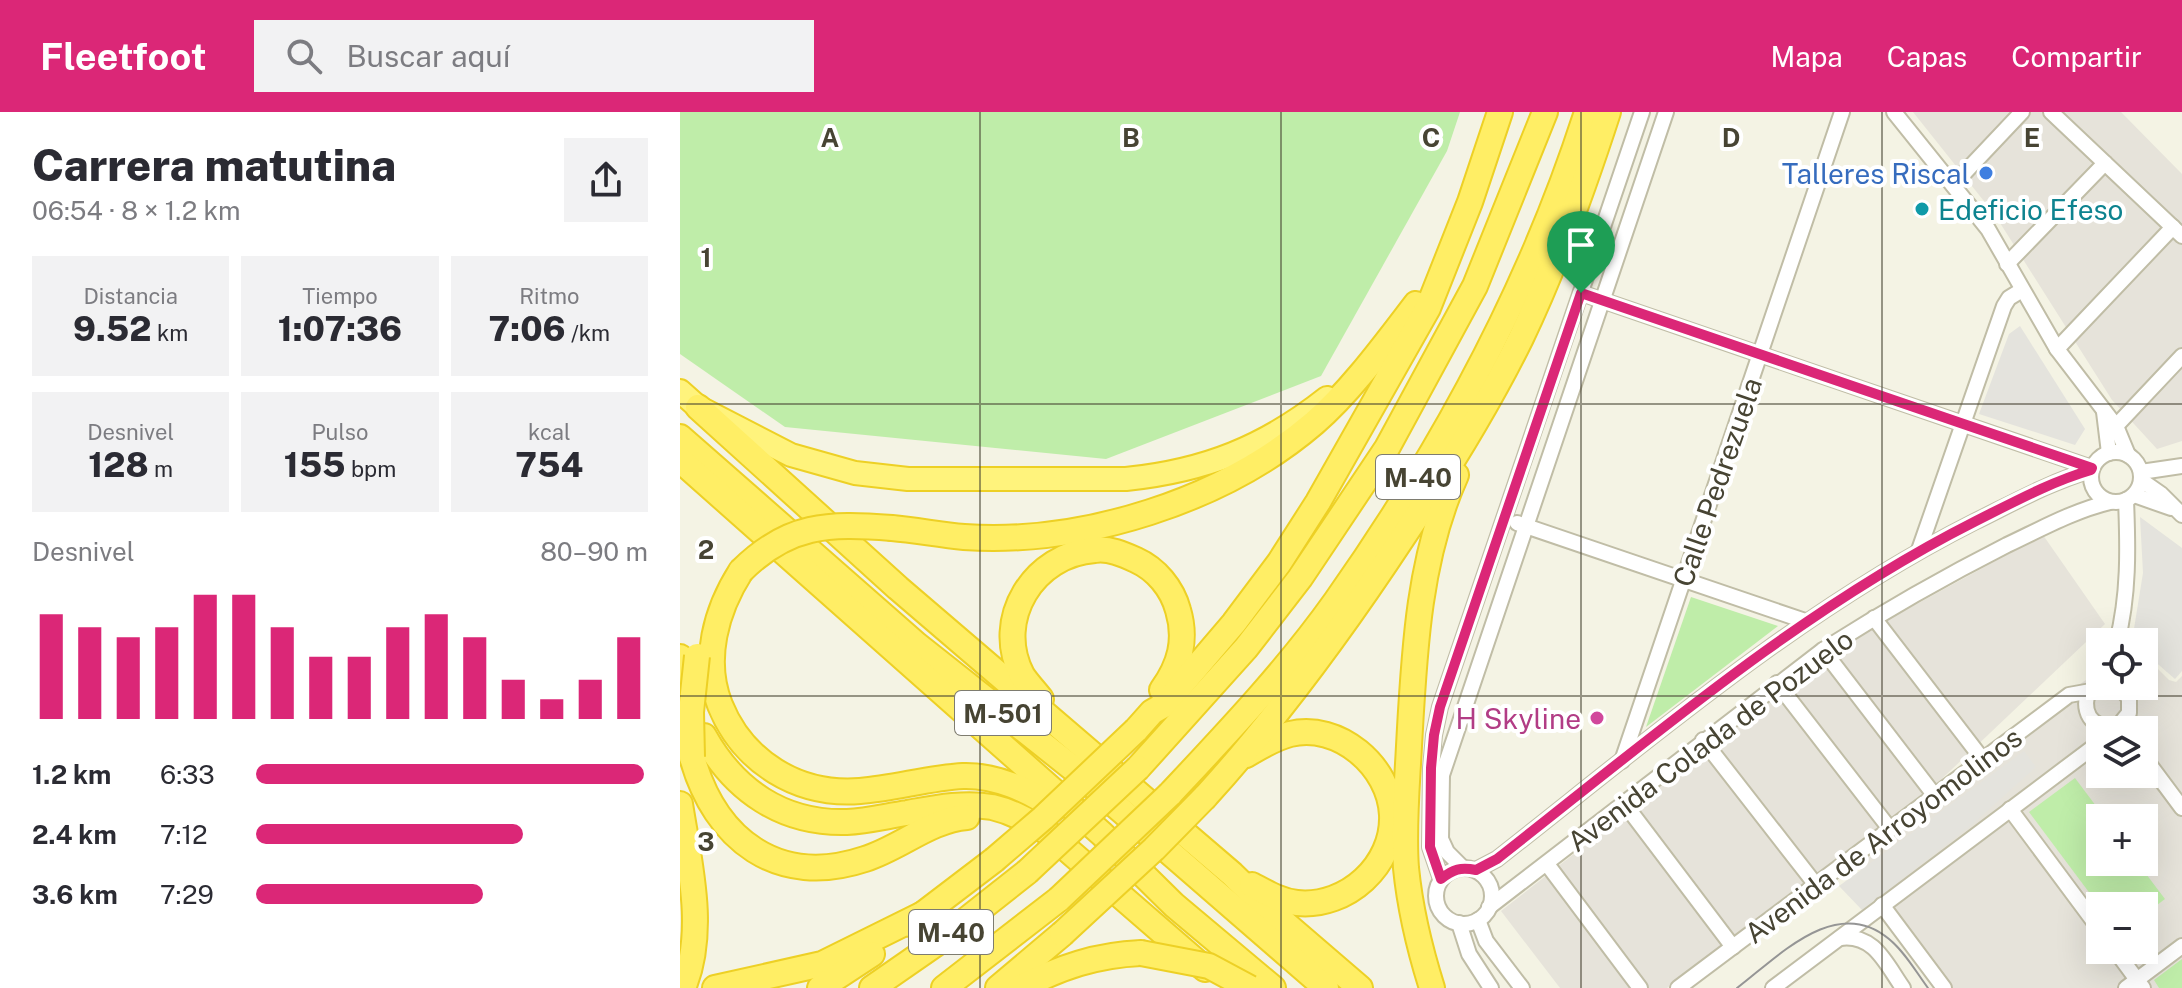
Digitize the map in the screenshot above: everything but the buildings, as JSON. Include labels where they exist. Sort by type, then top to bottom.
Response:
[{"type":"highway","points":[[820,988],[869,956],[994,860],[1043,818],[1164,705],[1224,635],[1279,563],[1318,502],[1428,308],[1470,202],[1500,112]]},
{"type":"highway","name":"M-40","points":[[872,988],[937,943],[1027,872],[1138,768],[1246,648],[1300,578],[1387,448],[1475,286],[1545,112]]},
{"type":"highway","name":"M-40","points":[[944,988],[1059,899],[1170,794],[1276,677],[1335,602],[1421,473],[1462,401],[1527,270],[1587,112]]},
{"type":"highway","points":[[998,988],[1144,859],[1205,797],[1238,761],[1350,616],[1436,488],[1520,339],[1577,206],[1608,112]]},
{"type":"highway","points":[[685,684],[688,656],[711,608],[758,554],[786,537],[822,526],[892,528],[963,537],[1027,536],[1151,512],[1216,485],[1263,460],[1313,423],[1347,390],[1444,266]]},
{"type":"highway","points":[[689,399],[791,455],[855,473],[908,479],[1126,479],[1202,466],[1256,445],[1305,415],[1354,379]]},
{"type":"highway","points":[[689,399],[898,588],[1232,874],[1360,988]]},
{"type":"highway","points":[[1432,988],[1414,918],[1406,867],[1406,802],[1417,636],[1433,542],[1450,489],[1486,404]]},
{"type":"highway","name":"M-501","points":[[680,437],[917,645],[1070,766],[1326,988]]},
{"type":"highway","name":"M-501","points":[[680,460],[1102,834],[1174,905],[1273,988]]},
{"type":"highway","points":[[1057,725],[1022,674],[1013,647],[1013,620],[1022,595],[1034,578],[1051,563],[1073,553],[1097,549],[1120,553],[1144,564],[1163,580],[1175,599],[1182,621],[1182,649],[1176,671],[1144,721]]},
{"type":"highway","points":[[727,592],[713,639],[717,697],[727,722],[742,744],[763,764],[784,777],[832,791],[858,792],[965,776],[1008,784],[1042,799],[1097,840],[1174,905]]},
{"type":"highway","points":[[688,656],[692,757],[705,795],[724,825],[760,854],[786,864],[818,868],[842,865],[867,859],[938,824],[962,817],[982,817],[1008,820],[1036,832],[1079,861]]},
{"type":"highway","points":[[1232,874],[1278,899],[1298,903],[1321,902],[1344,894],[1368,878],[1382,858],[1391,836],[1389,795],[1380,776],[1364,755],[1345,742],[1321,734],[1293,733],[1270,741],[1238,761]]},
{"type":"highway","points":[[704,736],[732,777],[752,794],[778,809],[815,821],[849,822],[953,805],[989,807],[1019,815],[1047,832],[1227,988]]},
{"type":"highway","points":[[680,804],[692,879],[694,917],[694,941],[683,988]]},
{"type":"highway","points":[[715,988],[822,964],[923,914]]},
{"type":"highway","points":[[1423,952],[1440,988]]},
{"type":"highway","points":[[1020,988],[1091,958],[1141,953],[1209,966],[1250,988]]},
{"type":"street","points":[[1441,879],[1430,847],[1434,735],[1440,707],[1642,112]]},
{"type":"street","points":[[1469,869],[1451,871],[1441,879],[1436,892],[1438,906],[1446,917],[1459,923],[1478,920],[1489,907],[1492,893],[1487,880],[1447,852],[1441,839],[1442,775],[1666,112]]},
{"type":"street","name":"Calle Pedrezuela","points":[[1622,761],[1842,112]]},
{"type":"street","points":[[1953,185],[2022,112]]},
{"type":"street","points":[[2051,112],[2177,232],[2057,349]]},
{"type":"street","points":[[1897,113],[1988,229],[2057,349],[2116,426],[2141,476],[2180,513]]},
{"type":"street","points":[[2007,264],[2105,163]]},
{"type":"street","points":[[1611,204],[1620,200],[1629,202],[1632,211]]},
{"type":"street","points":[[1919,550],[2004,306],[2009,298],[2022,290]]},
{"type":"street","points":[[1581,293],[2092,469]]},
{"type":"street","points":[[2116,426],[2182,356]]},
{"type":"street","points":[[2104,411],[2109,453]]},
{"type":"street","points":[[2128,455],[2109,453],[2096,461],[2092,469],[2092,487],[2102,499],[2110,502],[2130,498],[2180,513]]},
{"type":"street","points":[[2121,628],[2124,615],[2130,498],[2141,476],[2182,466]]},
{"type":"street","name":"Avenida Colada de Pozuelo","points":[[1469,869],[1497,859],[1805,621],[1919,550],[2045,487],[2092,469]]},
{"type":"street","name":"Avenida Colada de Pozuelo","points":[[1489,907],[1823,650],[1975,561],[2059,519],[2110,502]]},
{"type":"street","points":[[1505,519],[1805,621]]},
{"type":"street","points":[[1874,618],[1983,760]]},
{"type":"street","points":[[1823,650],[1935,796]]},
{"type":"street","points":[[1777,683],[1890,829]]},
{"type":"street","name":"Avenida de Arroyomolinos","points":[[1678,988],[2069,695],[2086,690]]},
{"type":"street","points":[[1703,740],[1816,885]]},
{"type":"street","name":"Avenida de Arroyomolinos","points":[[1773,988],[2086,752]]},
{"type":"street","points":[[2158,776],[2182,808]]},
{"type":"street","points":[[1624,803],[1733,947]]},
{"type":"street","points":[[2010,809],[2086,911]]},
{"type":"street","points":[[1547,864],[1640,988]]},
{"type":"street","points":[[1882,905],[1944,988]]},
{"type":"street","points":[[1478,920],[1486,941],[1522,988]]},
{"type":"street","points":[[1459,923],[1469,954],[1491,988]]},
{"type":"street","points":[[1839,938],[1853,936],[1871,945],[1903,988]]},
{"type":"street","points":[[2123,964],[2136,985],[2182,946]]},
{"type":"shaded area","points":[[1913,112],[2121,112],[2182,174],[2182,441],[2157,449],[2112,400],[1995,215]]},
{"type":"shaded area","points":[[2020,326],[2085,429],[2075,445],[1979,414],[2009,334]]},
{"type":"shaded area","points":[[2140,517],[2182,548],[2182,671],[2175,679],[2158,664],[2158,628],[2134,628],[2143,573]]},
{"type":"shaded area","points":[[2043,535],[2105,624],[2101,628],[2086,628],[2086,642],[1931,789],[1667,988],[1560,988],[1501,911],[1838,647]]},
{"type":"shaded area","points":[[2158,669],[2169,680],[2176,682],[2182,676],[2182,988],[1951,988],[1849,855],[2086,680],[2086,700],[2158,700]]},
{"type":"shaded area","points":[[2024,751],[2036,767],[1975,822],[1862,910],[1839,886]]},
{"type":"green space","points":[[680,112],[1460,112],[1447,151],[1321,376],[1106,459],[785,427],[680,354]]},
{"type":"green space","points":[[1691,597],[1778,626],[1646,727]]},
{"type":"green space","points":[[2075,778],[2094,804],[2086,804],[2086,876],[2148,876],[2165,899],[2158,904],[2158,892],[2089,892],[2029,812]]},
{"type":"green space","points":[[2182,959],[2182,988],[2159,988],[2154,980]]},
{"type":"tram line","points":[[1737,988],[1808,935],[1849,923],[1869,927],[1889,939],[1928,988]]},
{"type":"place","name":"Talleres Riscal","points":[[1986,173]]},
{"type":"place","name":"Edeficio Efeso","points":[[1922,209]]},
{"type":"place","name":"H Skyline","points":[[1597,718]]},
{"type":"route","points":[[1581,293],[2092,468],[2045,487],[1919,550],[1805,621],[1497,859],[1476,870],[1463,868],[1451,871],[1441,879],[1430,847],[1431,768],[1440,707],[1581,293]]}]
